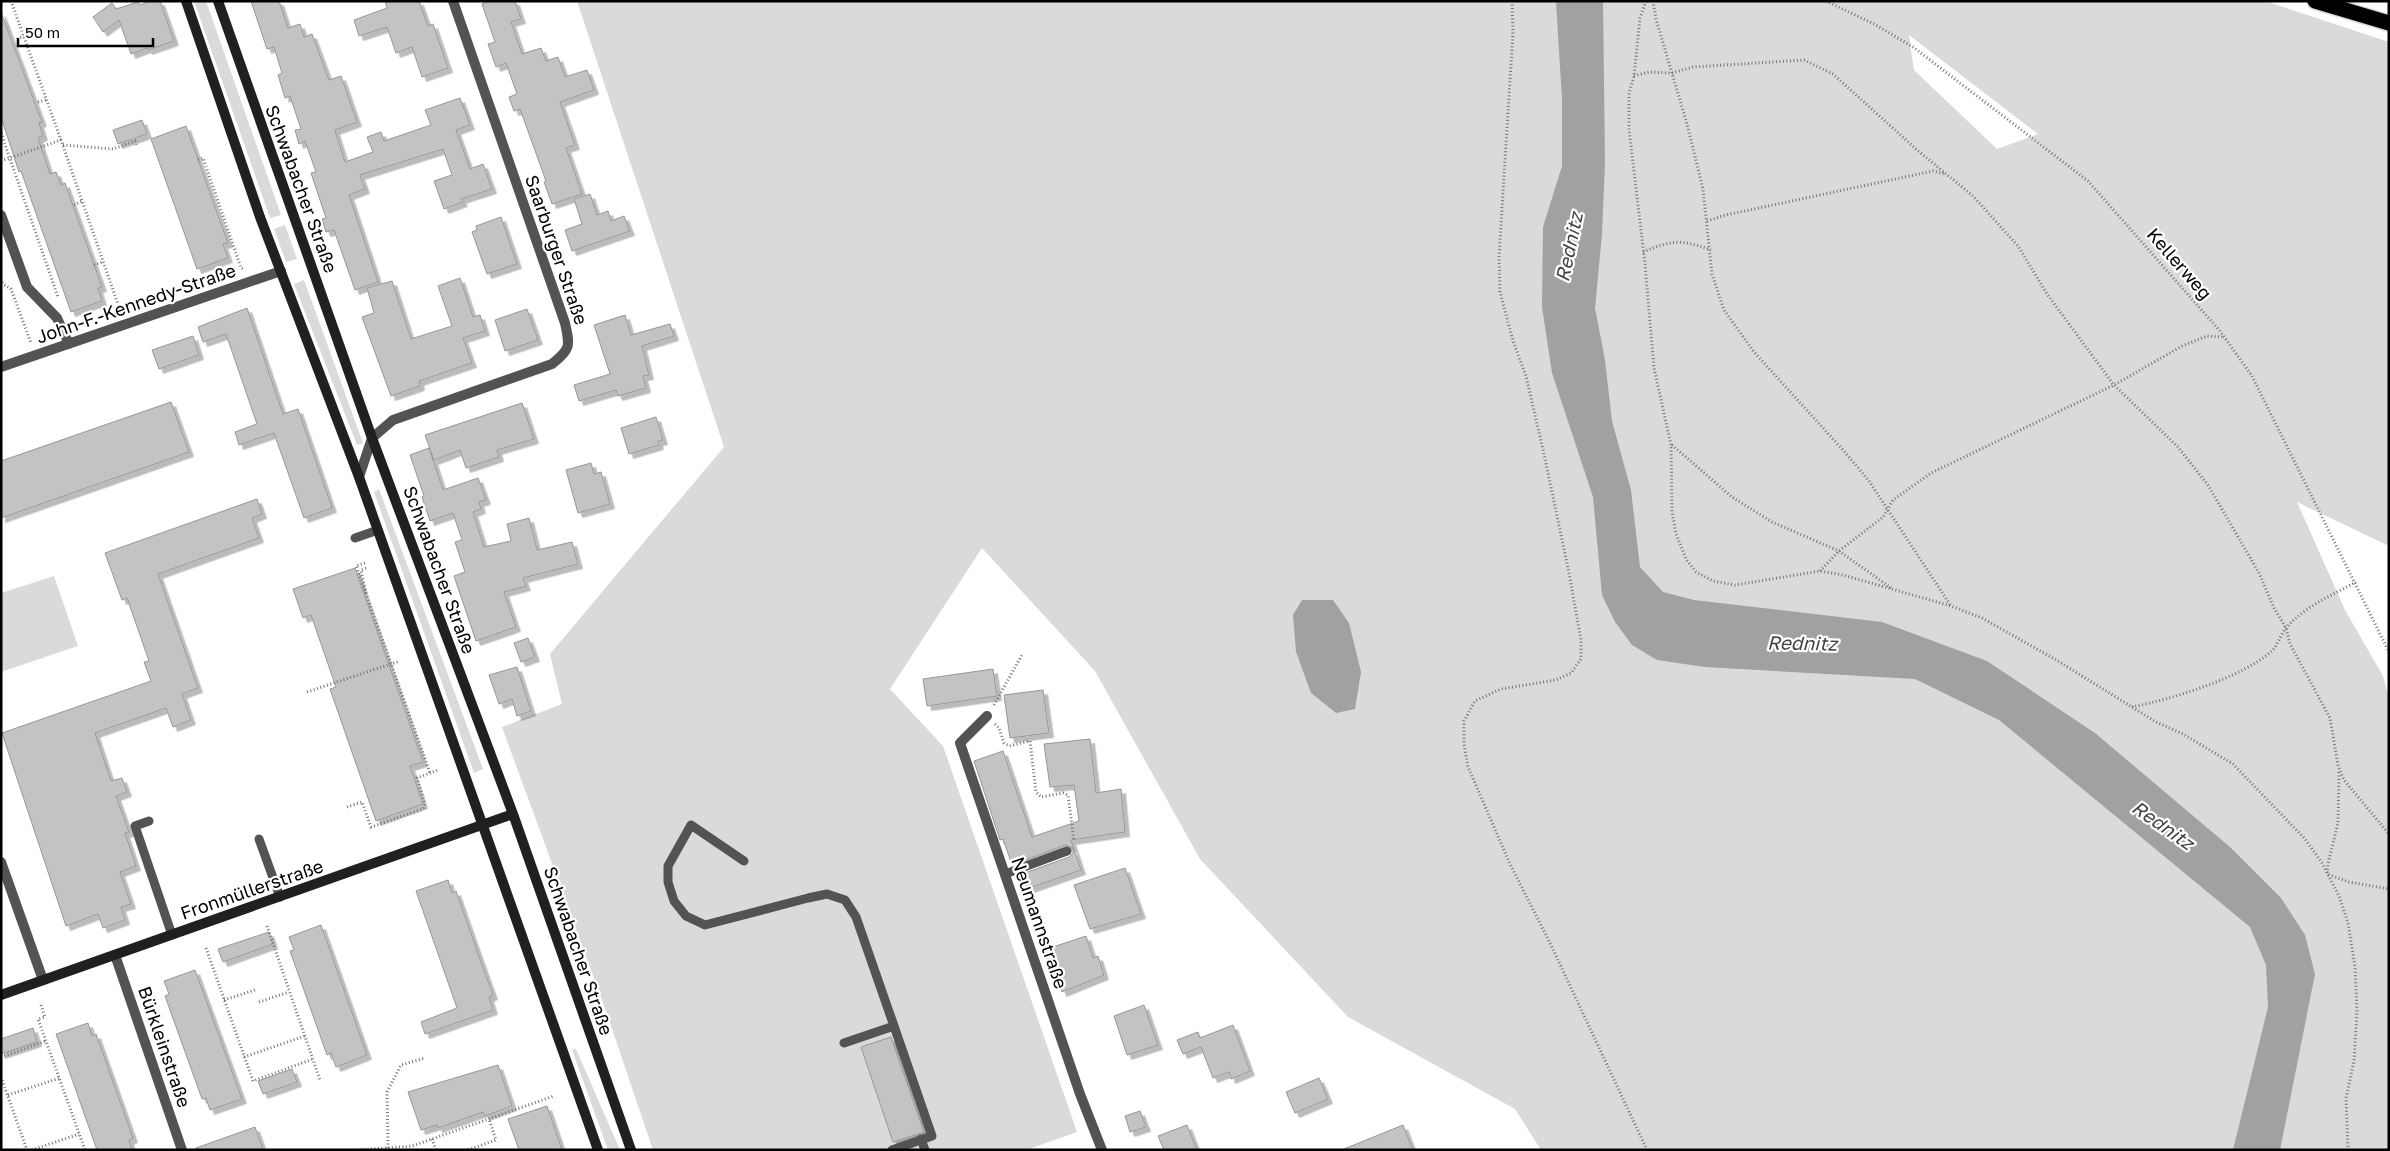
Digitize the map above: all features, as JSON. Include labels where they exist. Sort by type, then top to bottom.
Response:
[{"type":"highway","points":[[2315,1],[2389,23]]},
{"type":"main road","points":[[186,1],[280,271],[359,477],[598,1150]]},
{"type":"main road","name":"Schwabacher Straße","points":[[218,1],[372,438],[513,814],[631,1150]]},
{"type":"main road","name":"Fronmüllerstraße","points":[[1,995],[484,826],[513,814]]},
{"type":"street","name":"Saarburger Straße","points":[[372,438],[393,420],[552,364],[566,353],[569,347],[565,323],[453,1]]},
{"type":"street","points":[[1,215],[27,287],[57,318],[69,344]]},
{"type":"street","name":"John-F.-Kennedy-Straße","points":[[1,367],[126,326],[280,271]]},
{"type":"street","points":[[359,477],[372,438]]},
{"type":"street","name":"Neumannstraße","points":[[988,716],[960,743],[1080,1094],[1102,1150]]},
{"type":"street","points":[[1,862],[43,980]]},
{"type":"street","name":"Bürkleinstraße","points":[[115,955],[182,1150]]},
{"type":"lane","points":[[355,538],[378,530]]},
{"type":"lane","points":[[150,821],[135,826],[172,935]]},
{"type":"lane","points":[[744,861],[691,826],[668,866],[668,882],[674,901],[686,916],[705,925],[827,894],[845,900],[856,917],[932,1136],[892,1150]]},
{"type":"lane","points":[[259,840],[280,897]]},
{"type":"lane","points":[[1005,874],[1067,851]]},
{"type":"lane","points":[[844,1044],[894,1026]]},
{"type":"lane","points":[[921,1139],[925,1150]]},
{"type":"path","points":[[11,1],[126,326]]},
{"type":"path","points":[[1512,1],[1513,32],[1499,257],[1500,292],[1513,341],[1526,376],[1544,454],[1570,573],[1581,640],[1581,659],[1572,672],[1556,680],[1501,690],[1475,701],[1464,721],[1464,744],[1468,768],[1510,864],[1648,1150]]},
{"type":"path","points":[[1646,1],[1640,18],[1634,76],[1628,92],[1629,129],[1654,368],[1671,445],[1672,511],[1676,534],[1686,559],[1696,572],[1713,581],[1735,585],[1820,571],[1894,589],[1951,606],[1982,618],[2058,661],[2132,707],[2233,764],[2305,839],[2339,896],[2348,923],[2355,967],[2356,1010],[2354,1061],[2346,1098],[2348,1150]]},
{"type":"path","points":[[1653,1],[1656,19],[1687,124],[1701,180],[1711,250],[1712,274],[1724,310],[1754,352],[1843,450],[1888,508],[1951,606]]},
{"type":"path","name":"Kellerweg","points":[[1826,1],[1913,47],[2088,180],[2225,337],[2252,376],[2356,582],[2389,652]]},
{"type":"path","points":[[17,39],[24,36]]},
{"type":"path","points":[[1634,76],[1649,72],[1672,73],[1694,67],[1804,60],[1833,74],[1973,196],[2018,246],[2047,294],[2114,385],[2178,447],[2208,485],[2259,573],[2286,628],[2290,644],[2330,718],[2340,781],[2338,823],[2327,874]]},
{"type":"path","points":[[38,102],[46,100]]},
{"type":"path","points":[[1,133],[60,306]]},
{"type":"path","points":[[1,160],[61,140]]},
{"type":"path","points":[[62,145],[113,149],[135,141],[136,145]]},
{"type":"path","points":[[198,160],[203,158],[241,268],[244,270]]},
{"type":"path","points":[[1707,221],[1726,214],[1933,171],[1946,174]]},
{"type":"path","points":[[74,204],[82,202]]},
{"type":"path","points":[[220,222],[224,220]]},
{"type":"path","points":[[1643,252],[1662,244],[1687,241],[1711,250]]},
{"type":"path","points":[[94,265],[103,262]]},
{"type":"path","points":[[1,279],[2,284],[11,289],[35,356]]},
{"type":"path","points":[[1820,571],[1839,551],[1883,516],[1893,500],[1930,473],[2114,385],[2182,346],[2207,336],[2225,337]]},
{"type":"path","points":[[1671,445],[1732,497],[1772,522],[1839,551],[1894,589]]},
{"type":"path","points":[[365,563],[356,566],[430,773]]},
{"type":"path","points":[[366,568],[361,570],[366,595]]},
{"type":"path","points":[[2132,707],[2159,702],[2207,686],[2250,665],[2273,650],[2286,628],[2316,603],[2356,582]]},
{"type":"path","points":[[1000,693],[1023,653]]},
{"type":"path","points":[[307,692],[400,661]]},
{"type":"path","points":[[988,716],[999,728],[1004,743],[1009,746],[1030,741],[1036,792],[1040,797],[1063,792],[1068,795],[1075,848],[1067,851]]},
{"type":"path","points":[[2338,765],[2344,780],[2389,834]]},
{"type":"path","points":[[347,807],[362,802],[371,827],[423,809],[425,804],[417,778],[438,770]]},
{"type":"path","points":[[2327,874],[2349,882],[2389,889]]},
{"type":"path","points":[[267,926],[320,1080]]},
{"type":"path","points":[[206,948],[253,1080],[282,1068],[313,1059]]},
{"type":"path","points":[[224,1000],[254,990]]},
{"type":"path","points":[[259,1002],[289,992]]},
{"type":"path","points":[[41,1005],[45,1017],[38,1019],[85,1150]]},
{"type":"path","points":[[244,1057],[305,1036]]},
{"type":"path","points":[[1,1057],[46,1041]]},
{"type":"path","points":[[388,1148],[387,1092],[401,1065],[425,1058]]},
{"type":"path","points":[[1,1076],[27,1150]]},
{"type":"path","points":[[8,1095],[60,1078]]},
{"type":"path","points":[[357,1150],[412,1146],[554,1096]]},
{"type":"path","points":[[468,1150],[496,1140],[489,1119]]},
{"type":"path","points":[[32,1150],[79,1134]]},
{"type":"path","points":[[432,1139],[436,1150]]},
{"type":"shaded area","points":[[194,1],[206,1],[281,215],[270,218]]},
{"type":"shaded area","points":[[577,1],[2265,1],[2389,42],[2389,546],[2297,502],[2345,610],[2383,676],[2389,698],[2389,1150],[1541,1150],[1515,1109],[1348,1017],[1200,859],[1095,671],[982,548],[890,689],[943,746],[1077,1132],[1026,1150],[653,1150],[606,1011],[502,727],[562,704],[550,654],[724,447]],"holes":[[[1909,35],[2038,134],[1997,149],[1914,70]]]},
{"type":"shaded area","points":[[285,225],[297,259],[286,262],[274,229]]},
{"type":"shaded area","points":[[304,280],[363,443],[357,445],[294,284]]},
{"type":"shaded area","points":[[379,489],[483,769],[474,773],[374,492]]},
{"type":"shaded area","points":[[54,576],[78,646],[1,672],[1,593]]},
{"type":"shaded area","points":[[576,1049],[620,1150],[608,1150],[572,1050]]},
{"type":"water","name":"Rednitz","points":[[1556,1],[1603,1],[1605,163],[1602,234],[1595,308],[1605,360],[1612,421],[1631,490],[1640,567],[1663,592],[1694,600],[1882,622],[1987,661],[2095,733],[2230,847],[2281,898],[2305,935],[2315,974],[2280,1150],[2233,1150],[2268,1007],[2266,965],[2250,927],[1999,720],[1915,679],[1705,667],[1657,660],[1632,645],[1615,622],[1602,595],[1593,497],[1552,373],[1542,307],[1543,227],[1562,166],[1562,100]]},
{"type":"water","points":[[1302,600],[1333,600],[1349,623],[1361,672],[1355,709],[1336,713],[1311,693],[1296,652],[1293,615]]},
{"type":"building","points":[[151,1],[160,1],[174,41],[148,50],[147,48],[131,54],[119,20],[103,32],[93,17],[112,3],[116,9],[138,2],[140,5]]},
{"type":"building","points":[[251,1],[279,1],[288,28],[300,24],[304,37],[312,34],[329,80],[341,76],[357,122],[335,130],[345,162],[373,152],[367,137],[381,132],[384,141],[431,125],[425,110],[460,98],[470,125],[456,130],[470,169],[483,164],[492,189],[461,199],[463,202],[444,209],[434,181],[452,175],[443,149],[360,175],[365,189],[349,195],[378,282],[355,290],[334,230],[326,232],[322,219],[326,218],[311,173],[316,172],[305,141],[299,144],[295,130],[301,129],[290,96],[285,98],[278,75],[282,73],[274,47],[267,49]]},
{"type":"building","points":[[385,1],[419,1],[428,26],[433,24],[448,68],[422,77],[412,47],[396,53],[387,27],[359,36],[354,20],[387,8]]},
{"type":"building","points":[[490,1],[515,1],[521,19],[511,22],[522,54],[541,48],[546,61],[558,57],[565,77],[587,70],[594,90],[560,102],[575,145],[566,148],[582,194],[552,204],[544,182],[546,181],[520,109],[514,111],[509,97],[517,94],[506,63],[496,67],[488,44],[495,42],[482,4]]},
{"type":"building","points":[[1,12],[42,122],[39,123],[43,136],[38,138],[50,174],[56,172],[61,185],[65,183],[102,287],[98,288],[102,301],[71,312],[21,171],[19,172],[1,117]]},
{"type":"building","points":[[142,120],[147,134],[118,144],[113,130]]},
{"type":"building","points":[[186,126],[228,243],[223,244],[228,258],[197,269],[151,139]]},
{"type":"building","points":[[590,194],[597,215],[608,211],[611,221],[624,216],[630,231],[572,251],[565,230],[582,224],[574,199]]},
{"type":"building","points":[[501,217],[517,264],[487,274],[472,232],[477,230],[476,226]]},
{"type":"building","points":[[460,278],[473,317],[480,315],[485,331],[463,338],[472,363],[419,381],[420,386],[391,396],[362,317],[374,313],[367,288],[392,281],[411,339],[452,326],[438,286]]},
{"type":"building","points":[[247,308],[283,414],[298,409],[332,508],[304,518],[274,433],[239,445],[235,432],[257,424],[226,334],[203,342],[198,327]]},
{"type":"building","points":[[527,309],[538,340],[505,351],[495,320]]},
{"type":"building","points":[[625,315],[631,335],[670,324],[674,336],[642,346],[649,375],[643,376],[646,388],[618,396],[616,390],[579,401],[574,385],[610,374],[594,325]]},
{"type":"building","points":[[193,336],[199,355],[159,369],[152,350]]},
{"type":"building","points":[[171,402],[189,452],[1,518],[1,461]]},
{"type":"building","points":[[522,403],[534,439],[497,450],[499,457],[466,468],[460,450],[434,460],[425,435]]},
{"type":"building","points":[[656,417],[663,440],[658,441],[659,445],[629,454],[621,428]]},
{"type":"building","points":[[429,448],[443,490],[478,478],[486,500],[479,502],[481,509],[473,512],[484,547],[511,541],[507,524],[529,518],[537,550],[572,542],[578,564],[523,578],[526,586],[504,592],[516,627],[476,641],[454,576],[465,572],[455,542],[462,540],[453,513],[430,521],[422,497],[424,496],[410,455]]},
{"type":"building","points":[[591,463],[594,474],[601,472],[610,504],[578,513],[566,470]]},
{"type":"building","points":[[257,499],[262,514],[252,518],[259,538],[158,574],[198,688],[182,694],[191,720],[173,727],[166,708],[95,733],[111,781],[122,778],[127,792],[116,796],[129,832],[125,833],[136,866],[120,872],[131,904],[121,907],[125,920],[103,928],[98,914],[66,926],[2,733],[151,681],[144,662],[149,661],[127,598],[122,600],[105,553]]},
{"type":"building","points":[[355,568],[423,762],[410,766],[423,804],[376,821],[330,689],[336,687],[311,615],[303,618],[293,589]]},
{"type":"building","points":[[528,638],[535,657],[521,662],[514,643]]},
{"type":"building","points":[[517,667],[531,711],[517,716],[512,699],[499,704],[489,675]]},
{"type":"building","points":[[993,669],[997,696],[927,706],[923,679]]},
{"type":"building","points":[[1043,690],[1049,733],[1010,738],[1004,695]]},
{"type":"building","points":[[1090,739],[1096,793],[1121,789],[1125,832],[1071,840],[1081,870],[1027,889],[1022,874],[1069,857],[1073,853],[1073,848],[1065,845],[1018,863],[1017,860],[1011,862],[1003,839],[1000,840],[974,761],[1003,751],[1032,837],[1079,821],[1074,785],[1050,787],[1044,744]]},
{"type":"building","points":[[1125,868],[1141,914],[1090,929],[1074,885]]},
{"type":"building","points":[[448,880],[452,893],[456,891],[493,995],[489,997],[493,1010],[425,1034],[421,1022],[457,1008],[416,891]]},
{"type":"building","points":[[321,925],[367,1055],[336,1067],[331,1053],[327,1055],[290,951],[294,950],[289,937]]},
{"type":"building","points":[[269,932],[273,944],[223,962],[218,949]]},
{"type":"building","points":[[1086,936],[1093,958],[1098,956],[1104,975],[1062,992],[1059,981],[1054,982],[1044,950]]},
{"type":"building","points":[[195,970],[242,1099],[210,1110],[206,1098],[202,1099],[165,996],[169,994],[164,981]]},
{"type":"building","points":[[1144,1005],[1158,1045],[1127,1055],[1114,1016]]},
{"type":"building","points":[[88,1023],[92,1036],[96,1034],[133,1138],[129,1140],[132,1150],[97,1150],[56,1034]]},
{"type":"building","points":[[1233,1025],[1250,1071],[1231,1079],[1229,1072],[1213,1078],[1201,1047],[1183,1054],[1177,1040],[1198,1032],[1200,1038]]},
{"type":"building","points":[[33,1028],[37,1042],[1,1054],[1,1039]]},
{"type":"building","points":[[891,1037],[924,1132],[893,1142],[861,1047]]},
{"type":"building","points":[[498,1065],[512,1106],[485,1116],[483,1112],[438,1128],[437,1125],[421,1130],[408,1092]]},
{"type":"building","points":[[292,1069],[297,1082],[263,1094],[258,1081]]},
{"type":"building","points":[[1319,1078],[1328,1099],[1295,1113],[1286,1092]]},
{"type":"building","points":[[547,1106],[562,1150],[519,1150],[508,1119]]},
{"type":"building","points":[[1140,1111],[1146,1127],[1130,1132],[1125,1116]]},
{"type":"building","points":[[1187,1125],[1197,1150],[1164,1150],[1158,1136]]},
{"type":"building","points":[[1403,1125],[1413,1150],[1344,1150],[1344,1149]]},
{"type":"building","points":[[255,1127],[263,1150],[196,1150],[196,1148]]}]
